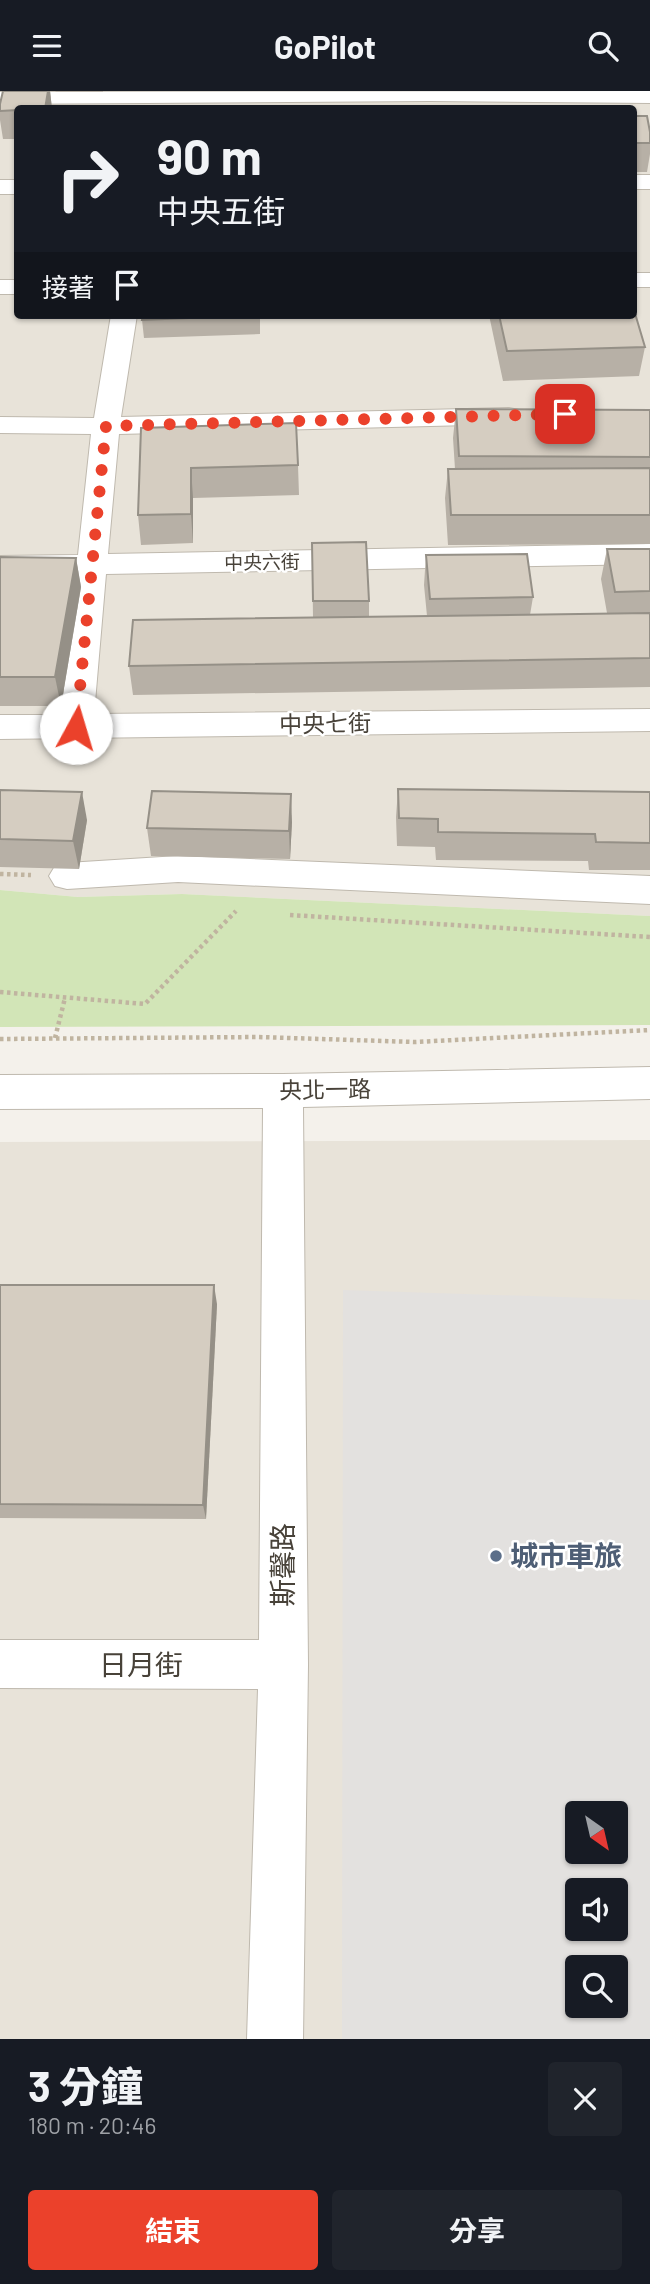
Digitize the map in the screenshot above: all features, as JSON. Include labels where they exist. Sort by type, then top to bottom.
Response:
[{"type":"street","points":[[0,98],[156,99],[430,93],[650,97]]},
{"type":"street","points":[[76,728],[106,426],[123,319]]},
{"type":"street","points":[[0,425],[106,426],[536,415]]},
{"type":"street","name":"中央六街","points":[[0,566],[650,554]]},
{"type":"street","name":"中央七街","points":[[0,727],[650,720]]},
{"type":"street","points":[[67,876],[178,869],[650,890]]},
{"type":"street","name":"央北一路","points":[[0,1092],[283,1091],[650,1083]]},
{"type":"street","name":"斯馨路","points":[[275,2039],[283,1665],[283,1091]]},
{"type":"street","name":"日月街","points":[[0,1664],[283,1665]]},
{"type":"path","points":[[0,992],[145,1004],[233,911],[247,912]]},
{"type":"path","points":[[289,915],[650,937]]},
{"type":"path","points":[[55,1038],[65,998]]},
{"type":"path","points":[[0,1039],[258,1037],[415,1042],[650,1030]]},
{"type":"shaded area","points":[[0,91],[650,91],[650,916],[182,894],[78,897],[0,890]]},
{"type":"shaded area","points":[[650,1140],[650,2039],[0,2039],[0,1142]]},
{"type":"shaded area","name":"城市車旅","points":[[343,1290],[650,1300],[650,2039],[342,2039]]},
{"type":"green space","points":[[0,890],[78,897],[182,894],[650,916],[650,1025],[0,1027]]},
{"type":"building","points":[[3,91],[48,91],[46,105],[14,105],[14,110],[0,111]]},
{"type":"building","points":[[637,116],[647,116],[650,143],[637,143]]},
{"type":"building","points":[[500,319],[637,319],[645,347],[507,351]]},
{"type":"building","points":[[456,409],[650,410],[650,457],[459,456]]},
{"type":"building","points":[[296,423],[298,465],[191,468],[191,514],[138,515],[141,428]]},
{"type":"building","points":[[650,468],[650,515],[451,515],[448,469]]},
{"type":"building","points":[[366,542],[369,601],[313,601],[312,543]]},
{"type":"building","points":[[607,549],[650,549],[650,591],[615,592]]},
{"type":"building","points":[[527,554],[533,597],[430,599],[426,555]]},
{"type":"building","points":[[0,557],[76,558],[55,677],[0,677]]},
{"type":"building","points":[[650,613],[650,658],[129,666],[133,620]]},
{"type":"building","points":[[398,789],[650,792],[650,843],[596,842],[595,834],[438,832],[438,819],[399,818]]},
{"type":"building","points":[[0,790],[82,792],[73,841],[0,839]]},
{"type":"building","points":[[152,791],[291,794],[289,831],[147,828]]},
{"type":"building","points":[[0,1285],[214,1285],[203,1505],[0,1504]]},
{"type":"place","name":"城市車旅","points":[[496,1556]]},
{"type":"route","points":[[76,728],[106,426],[565,414]]}]
